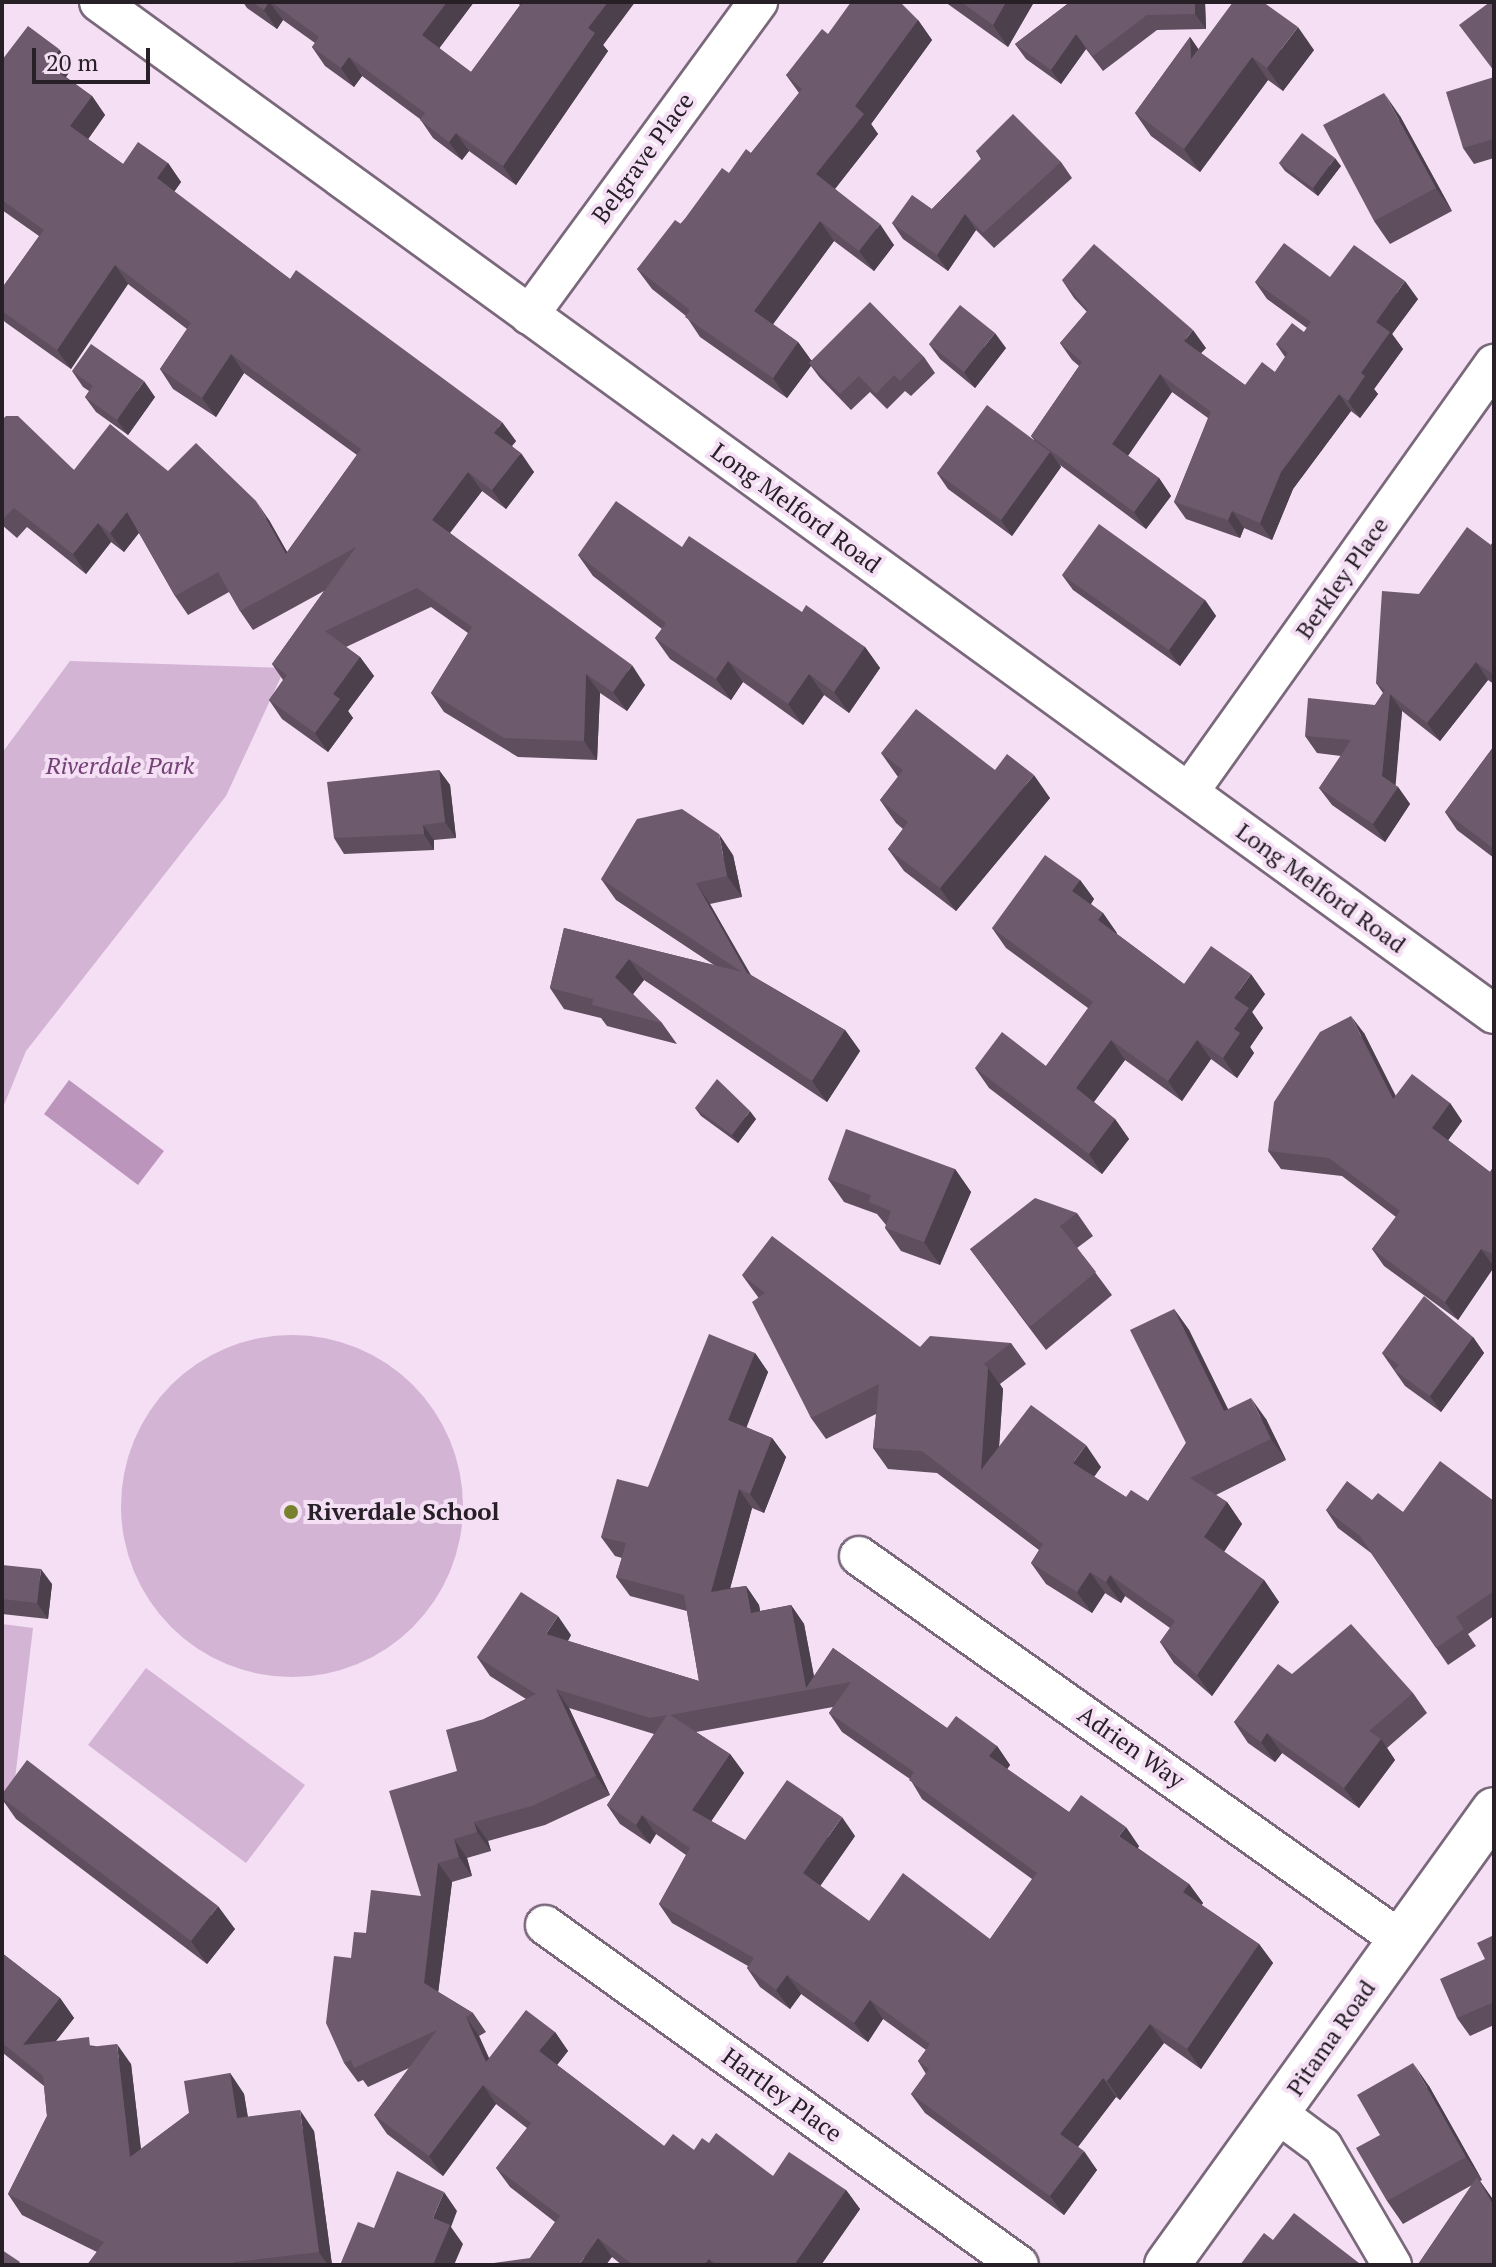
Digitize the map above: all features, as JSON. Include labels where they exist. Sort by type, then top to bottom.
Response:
[{"type":"street","name":"Long Melford Road","points":[[99,2],[1494,1014]]},
{"type":"street","name":"Belgrave Place","points":[[529,315],[758,2]]},
{"type":"street","name":"Berkley Place","points":[[1189,792],[1494,364]]},
{"type":"street","name":"Adrien Way","points":[[859,1556],[1401,1940]]},
{"type":"street","name":"Pitama Road","points":[[1167,2265],[1494,1810]]},
{"type":"street","name":"Hartley Place","points":[[545,1925],[1019,2265]]},
{"type":"street","points":[[1277,2113],[1323,2147],[1392,2265]]},
{"type":"green space","name":"Riverdale Park","points":[[70,661],[285,668],[226,796],[26,1051],[2,1110],[2,753]]},
{"type":"green space","points":[[292,1335],[325,1338],[357,1348],[387,1364],[413,1385],[434,1411],[450,1441],[460,1473],[463,1506],[460,1539],[450,1571],[434,1601],[413,1627],[387,1648],[357,1664],[325,1674],[292,1677],[259,1674],[227,1664],[197,1648],[171,1627],[150,1601],[134,1571],[124,1539],[121,1506],[124,1473],[134,1441],[150,1411],[171,1385],[197,1364],[227,1348],[259,1338]]},
{"type":"green space","points":[[2,1624],[33,1628],[12,1804],[2,1803]]},
{"type":"green space","points":[[146,1668],[305,1785],[246,1863],[88,1745]]},
{"type":"shaded area","points":[[69,1080],[164,1151],[138,1185],[44,1114]]},
{"type":"building","points":[[252,2],[269,2],[264,10]]},
{"type":"building","points":[[271,2],[447,2],[422,35],[471,72],[523,2],[608,2],[588,28],[595,33],[503,166],[456,133],[449,142],[420,120],[425,113],[349,57],[341,68],[312,47],[319,37]]},
{"type":"building","points":[[851,2],[900,2],[918,20],[855,106],[864,114],[816,174],[880,224],[859,251],[820,221],[754,311],[798,342],[773,378],[685,317],[690,310],[637,269],[675,220],[681,224],[722,168],[729,173],[746,149],[751,153],[802,89],[786,75],[822,29],[828,34]]},
{"type":"building","points":[[961,2],[1006,2],[993,25]]},
{"type":"building","points":[[1070,2],[1195,2],[1195,14],[1147,15],[1093,56],[1076,34],[1051,70],[1015,44]]},
{"type":"building","points":[[1233,2],[1263,2],[1298,27],[1267,68],[1252,57],[1184,149],[1135,113],[1190,37],[1191,59]]},
{"type":"building","points":[[1494,2],[1494,71],[1459,25]]},
{"type":"building","points":[[28,26],[59,49],[48,65],[92,96],[70,126],[123,164],[138,142],[168,163],[157,178],[290,279],[296,270],[502,422],[494,433],[521,453],[492,490],[468,472],[432,520],[632,665],[613,692],[586,674],[584,741],[504,738],[431,693],[472,627],[417,588],[325,631],[360,657],[333,694],[340,699],[315,733],[269,700],[287,675],[272,664],[356,547],[240,611],[218,572],[175,596],[127,512],[110,533],[98,523],[73,554],[14,508],[2,518],[2,420],[6,416],[18,416],[74,470],[110,424],[168,471],[196,443],[256,501],[286,554],[361,449],[231,354],[202,398],[160,369],[191,323],[115,265],[57,350],[2,311],[2,288],[44,230],[2,200],[2,60]]},
{"type":"building","points":[[1494,77],[1494,139],[1463,148],[1446,92]]},
{"type":"building","points":[[1384,93],[1436,188],[1374,221],[1323,125]]},
{"type":"building","points":[[1013,114],[1061,162],[983,233],[965,214],[937,255],[892,223],[912,195],[932,209],[982,158],[976,151]]},
{"type":"building","points":[[1302,133],[1335,158],[1313,188],[1279,163]]},
{"type":"building","points":[[1284,243],[1330,277],[1354,245],[1405,281],[1376,322],[1390,332],[1361,373],[1365,376],[1348,401],[1339,394],[1281,472],[1260,523],[1232,511],[1228,520],[1174,502],[1211,412],[1160,374],[1112,444],[1159,478],[1134,512],[1031,436],[1082,362],[1060,343],[1088,310],[1062,280],[1094,244],[1193,330],[1184,341],[1245,385],[1262,362],[1275,372],[1288,353],[1276,344],[1292,323],[1304,332],[1311,322],[1255,282]]},
{"type":"building","points":[[870,302],[924,357],[900,381],[894,375],[876,394],[859,376],[840,394],[809,363]]},
{"type":"building","points":[[960,305],[995,333],[964,372],[929,344]]},
{"type":"building","points":[[91,344],[144,381],[117,420],[85,397],[93,386],[72,371]]},
{"type":"building","points":[[987,405],[1050,452],[1001,520],[937,473]]},
{"type":"building","points":[[616,501],[682,547],[689,536],[802,612],[806,605],[865,647],[834,692],[809,674],[788,704],[728,661],[716,679],[655,638],[666,623],[578,555]]},
{"type":"building","points":[[1099,524],[1205,600],[1169,650],[1062,575]]},
{"type":"building","points":[[1467,527],[1491,545],[1494,540],[1494,675],[1476,662],[1427,723],[1390,694],[1382,776],[1398,787],[1373,824],[1319,788],[1351,740],[1305,736],[1308,698],[1375,705],[1385,690],[1376,683],[1382,591],[1419,594]]},
{"type":"building","points":[[916,709],[995,770],[1007,754],[1034,775],[940,888],[888,849],[908,822],[880,800],[903,770],[881,753]]},
{"type":"building","points":[[1494,746],[1494,849],[1445,812]]},
{"type":"building","points":[[439,770],[445,822],[423,825],[424,834],[334,838],[327,782]]},
{"type":"building","points":[[682,809],[719,834],[727,876],[696,883],[747,973],[845,1030],[812,1081],[629,959],[615,977],[662,1023],[592,1005],[593,999],[550,988],[564,928],[742,972],[601,879],[637,819]]},
{"type":"building","points":[[1045,855],[1080,880],[1072,891],[1103,913],[1098,920],[1184,984],[1211,946],[1251,974],[1234,998],[1249,1008],[1234,1029],[1240,1033],[1223,1058],[1197,1040],[1168,1081],[1111,1040],[1076,1088],[1115,1119],[1089,1154],[975,1068],[1002,1032],[1046,1066],[1093,1002],[992,928]]},
{"type":"building","points":[[1351,1016],[1393,1099],[1412,1074],[1450,1103],[1432,1128],[1490,1172],[1494,1166],[1494,1252],[1481,1249],[1445,1302],[1372,1249],[1400,1211],[1329,1158],[1268,1151],[1274,1102],[1320,1032]]},
{"type":"building","points":[[717,1079],[750,1111],[732,1135],[695,1108]]},
{"type":"building","points":[[846,1129],[955,1169],[924,1242],[885,1228],[891,1211],[869,1202],[871,1195],[828,1179]]},
{"type":"building","points":[[1035,1198],[1077,1213],[1060,1226],[1096,1272],[1030,1327],[970,1249]]},
{"type":"building","points":[[772,1236],[920,1347],[930,1336],[1011,1343],[984,1364],[988,1368],[981,1470],[1031,1405],[1086,1445],[1073,1463],[1126,1497],[1131,1490],[1148,1501],[1186,1443],[1130,1330],[1174,1309],[1224,1411],[1251,1398],[1271,1439],[1190,1478],[1227,1502],[1204,1537],[1264,1580],[1197,1675],[1160,1642],[1175,1621],[1110,1575],[1106,1582],[1090,1572],[1077,1592],[1031,1563],[1043,1544],[922,1451],[873,1448],[879,1384],[811,1418],[752,1302],[765,1293],[742,1275]]},
{"type":"building","points":[[1424,1296],[1473,1337],[1430,1396],[1394,1370],[1399,1365],[1382,1353]]},
{"type":"building","points":[[709,1334],[755,1353],[728,1420],[772,1438],[750,1494],[739,1489],[711,1592],[746,1586],[751,1613],[791,1605],[806,1688],[833,1648],[947,1728],[956,1716],[997,1746],[989,1756],[1069,1812],[1081,1795],[1126,1827],[1119,1836],[1189,1884],[1183,1892],[1259,1944],[1187,2049],[1150,2024],[1107,2081],[1103,2078],[1060,2134],[1084,2151],[1050,2196],[911,2094],[929,2069],[918,2061],[930,2044],[870,2000],[854,2023],[787,1975],[776,1990],[747,1968],[754,1958],[659,1904],[690,1848],[642,1815],[636,1825],[607,1805],[667,1715],[650,1718],[556,1689],[596,1776],[532,1806],[474,1822],[477,1832],[454,1839],[459,1857],[438,1863],[424,1983],[473,2013],[466,2017],[486,2062],[526,2010],[555,2032],[539,2051],[664,2146],[673,2134],[694,2150],[702,2138],[709,2143],[716,2133],[773,2176],[789,2152],[846,2190],[794,2265],[718,2265],[709,2259],[704,2265],[633,2265],[598,2238],[579,2265],[479,2265],[530,2258],[560,2216],[496,2168],[531,2123],[483,2085],[429,2156],[374,2115],[437,2030],[354,2068],[351,2060],[344,2063],[326,2023],[334,1956],[351,1958],[354,1932],[366,1933],[371,1890],[421,1896],[389,1791],[457,1771],[446,1730],[484,1719],[536,1694],[477,1657],[521,1592],[558,1616],[546,1634],[699,1681],[684,1595],[616,1577],[626,1543],[601,1537],[617,1479],[648,1487]],"holes":[[[851,1682],[829,1713],[914,1772],[909,1780],[1037,1873],[990,1939],[903,1873],[869,1921],[803,1873],[842,1817],[787,1780],[745,1840],[692,1810],[730,1754],[670,1715]]]},
{"type":"building","points":[[1440,1461],[1494,1501],[1494,1591],[1456,1617],[1464,1629],[1436,1648],[1360,1536],[1326,1510],[1347,1481],[1372,1500],[1378,1493],[1403,1512]]},
{"type":"building","points":[[2,1565],[41,1569],[37,1603],[2,1599]]},
{"type":"building","points":[[1351,1624],[1413,1693],[1369,1731],[1381,1739],[1344,1788],[1267,1733],[1261,1742],[1234,1722],[1278,1664],[1292,1674]]},
{"type":"building","points":[[27,1760],[218,1906],[191,1941],[2,1798]]},
{"type":"building","points":[[1494,1935],[1494,2002],[1457,2018],[1440,1979],[1485,1959],[1477,1943]]},
{"type":"building","points":[[2,1953],[60,1998],[23,2045],[89,2037],[90,2047],[117,2044],[130,2157],[189,2113],[184,2081],[230,2073],[237,2118],[300,2110],[319,2252],[234,2262],[234,2265],[87,2265],[104,2242],[8,2194],[47,2116],[43,2076],[2,2043]]},
{"type":"building","points":[[1413,2063],[1466,2157],[1387,2201],[1356,2148],[1380,2135],[1357,2095]]},
{"type":"building","points":[[397,2171],[444,2192],[433,2218],[450,2225],[433,2265],[340,2265],[358,2222],[374,2228]]},
{"type":"building","points":[[1477,2177],[1494,2206],[1494,2265],[1419,2263]]},
{"type":"building","points":[[1294,2213],[1358,2265],[1240,2265],[1264,2233],[1273,2240]]},
{"type":"building","points":[[2,2250],[20,2262],[18,2265],[2,2265]]},
{"type":"place","name":"Riverdale School","points":[[291,1512]]}]
